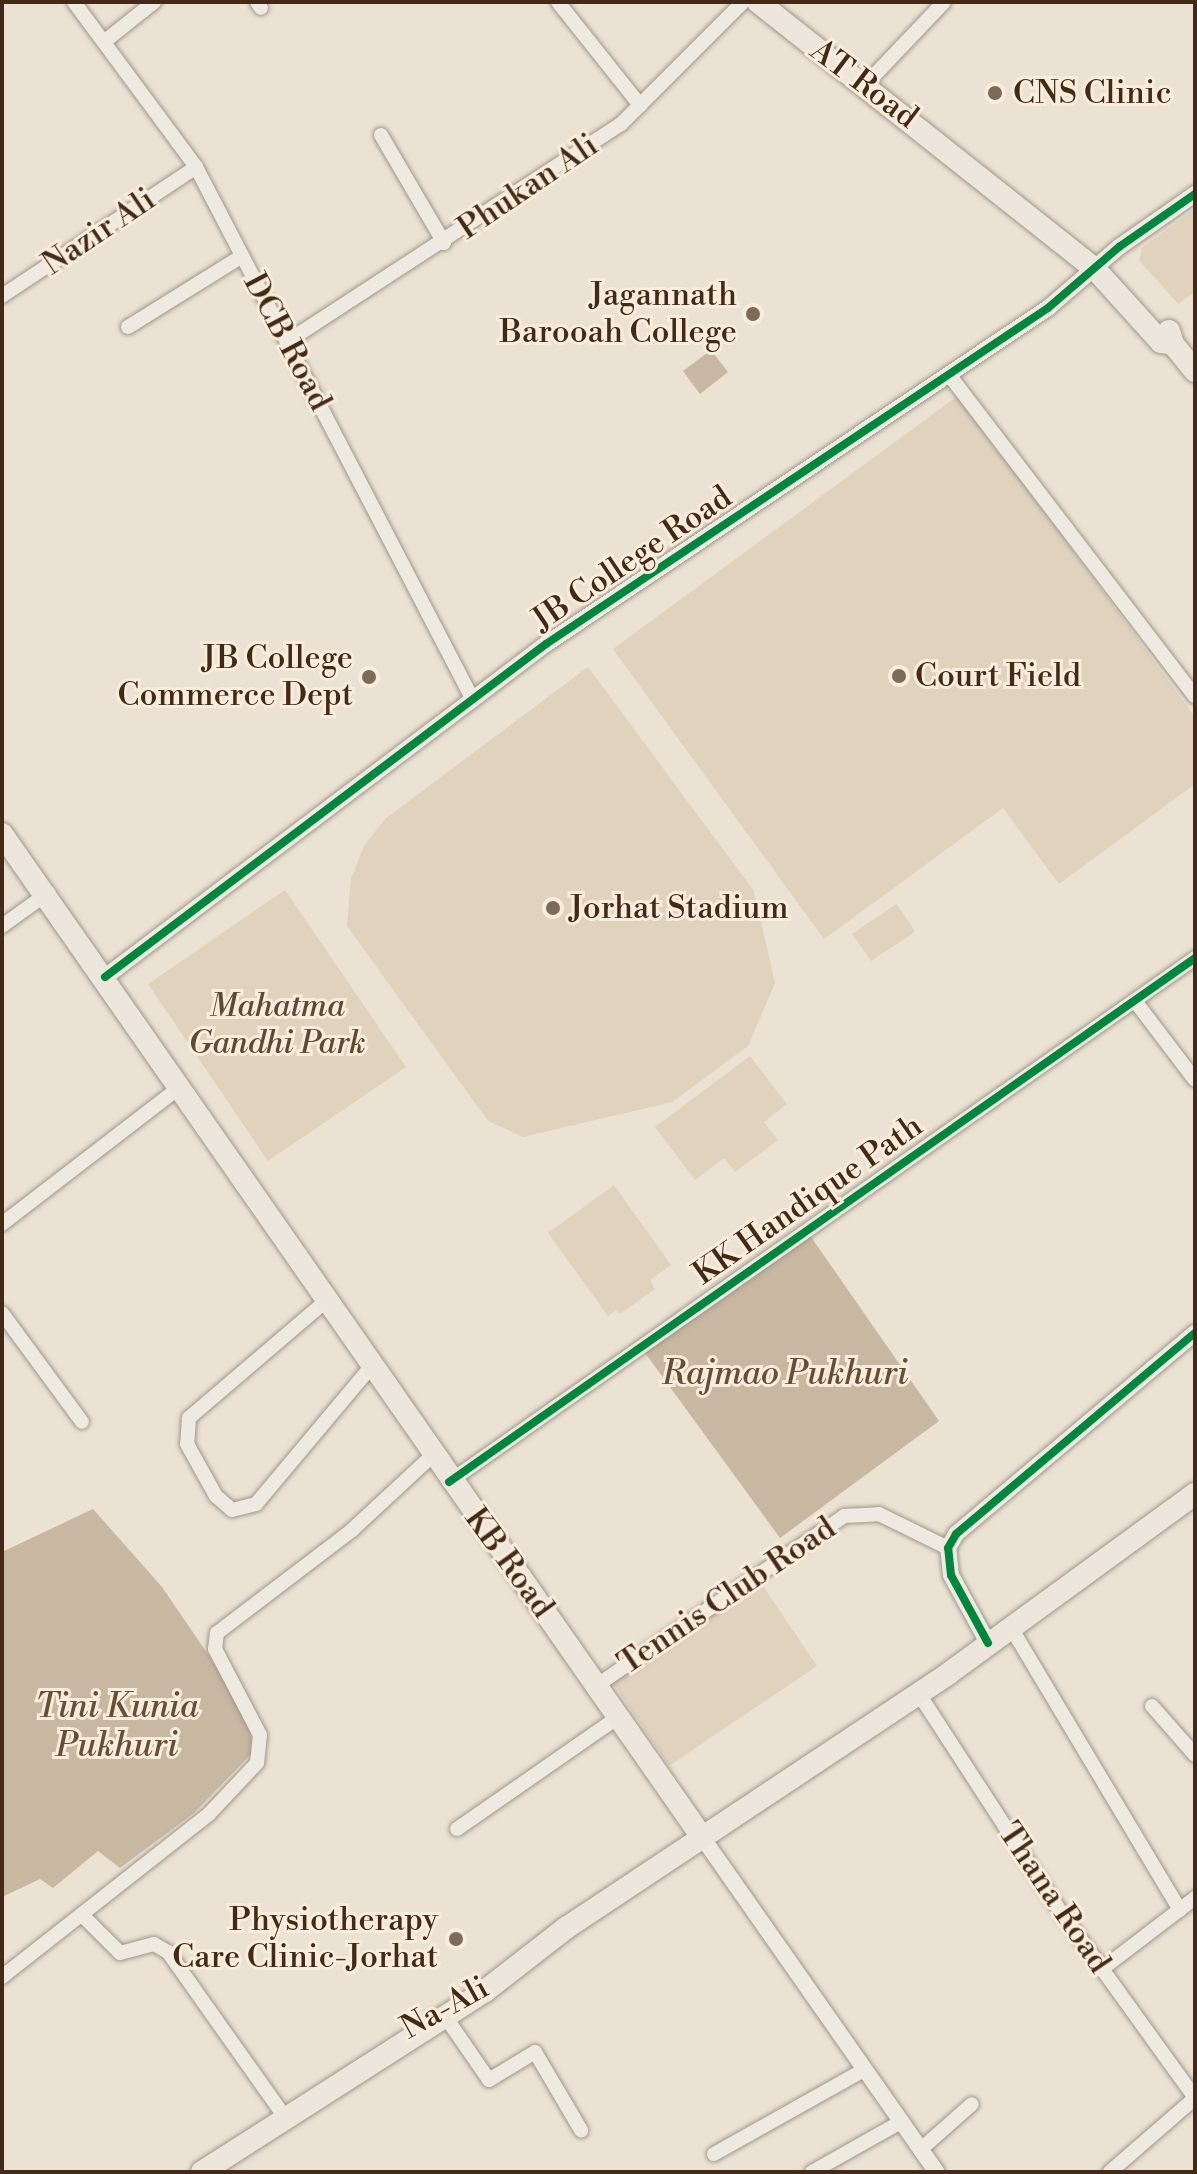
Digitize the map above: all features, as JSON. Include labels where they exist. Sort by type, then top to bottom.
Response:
[{"type":"main road","name":"AT Road","points":[[758,2],[970,166],[978,178],[1099,265],[1161,342],[1173,344],[1195,371]]},
{"type":"main road","name":"KB Road","points":[[2,834],[48,893],[449,1482],[702,1837]]},
{"type":"main road","name":"Na-Ali","points":[[184,2172],[444,2006],[473,1990],[481,1993],[566,1928],[919,1694],[1195,1494]]},
{"type":"main road","points":[[202,2172],[481,1993],[482,2001],[218,2172]]},
{"type":"street","name":"DCB Road","points":[[74,2],[196,167],[473,700]]},
{"type":"street","points":[[105,41],[154,2]]},
{"type":"street","points":[[558,2],[640,105]]},
{"type":"street","name":"Phukan Ali","points":[[288,341],[444,243],[621,124],[743,2]]},
{"type":"street","points":[[866,84],[944,2]]},
{"type":"street","points":[[381,135],[444,243]]},
{"type":"street","name":"Nazir Ali","points":[[2,296],[196,167]]},
{"type":"street","name":"JB College Road","points":[[105,977],[546,644],[950,376],[1195,194]]},
{"type":"street","points":[[128,327],[242,256]]},
{"type":"street","points":[[950,376],[1195,696]]},
{"type":"street","points":[[2,926],[48,893]]},
{"type":"street","name":"KK Handique Path","points":[[449,1482],[1195,958]]},
{"type":"street","points":[[1135,1001],[1195,1080]]},
{"type":"street","points":[[2,1224],[180,1087]]},
{"type":"street","points":[[327,1300],[189,1418],[187,1444],[207,1484],[232,1510],[256,1504],[372,1366]]},
{"type":"street","points":[[2,1313],[82,1422]]},
{"type":"street","points":[[988,1643],[951,1575],[948,1548],[986,1505],[1195,1333]]},
{"type":"street","points":[[2,1977],[84,1917],[140,1864],[209,1814],[257,1763],[260,1735],[215,1649],[217,1633],[346,1535],[432,1456]]},
{"type":"street","name":"Tennis Club Road","points":[[596,1686],[844,1516],[879,1514],[948,1548]]},
{"type":"street","points":[[1010,1626],[1180,1910]]},
{"type":"street","name":"Thana Road","points":[[919,1694],[1102,1969],[1195,2098]]},
{"type":"street","points":[[1152,1706],[1167,1729],[1195,1755]]},
{"type":"street","points":[[457,1829],[618,1717]]},
{"type":"street","name":"KB Road","points":[[702,1837],[862,2071],[937,2172]]},
{"type":"street","points":[[1102,1969],[1195,1898]]},
{"type":"street","points":[[84,1917],[112,1950],[128,1954],[154,1944],[168,1952],[279,2109]]},
{"type":"street","points":[[449,2022],[484,2078],[493,2079],[535,2052],[581,2130]]},
{"type":"street","points":[[714,2154],[862,2071]]},
{"type":"street","points":[[1110,2172],[1195,2098]]},
{"type":"street","points":[[920,2150],[972,2104]]},
{"type":"street","points":[[812,2172],[899,2123]]},
{"type":"green space","points":[[1195,209],[1195,292],[1178,304],[1139,260],[1142,248]]},
{"type":"green space","name":"Court Field","points":[[959,395],[1195,717],[1195,784],[1059,884],[1003,808],[824,939],[613,649]]},
{"type":"green space","name":"Jorhat Stadium","points":[[588,667],[754,891],[775,983],[748,1046],[672,1102],[523,1137],[488,1121],[347,926],[351,878],[364,846],[385,819]]},
{"type":"green space","name":"Mahatma Gandhi Park","points":[[285,890],[406,1067],[268,1161],[148,984]]},
{"type":"green space","points":[[897,904],[915,932],[871,961],[852,934]]},
{"type":"green space","points":[[750,1056],[787,1104],[764,1122],[778,1140],[735,1172],[724,1158],[695,1180],[655,1127]]},
{"type":"green space","points":[[614,1185],[671,1265],[650,1280],[655,1289],[620,1314],[616,1310],[608,1316],[548,1233]]},
{"type":"green space","points":[[759,1580],[817,1666],[669,1766],[611,1680]]},
{"type":"water","points":[[711,350],[728,372],[700,394],[683,371]]},
{"type":"water","name":"Rajmao Pukhuri","points":[[809,1234],[939,1421],[780,1538],[643,1350]]},
{"type":"water","name":"Tini Kunia Pukhuri","points":[[93,1509],[162,1587],[244,1707],[254,1751],[194,1813],[120,1868],[98,1851],[53,1888],[40,1879],[2,1897],[2,1552]]},
{"type":"cycle path","points":[[105,977],[546,644],[1048,308],[1119,247],[1195,194]]},
{"type":"cycle path","points":[[449,1482],[1195,958]]},
{"type":"cycle path","points":[[988,1643],[951,1575],[948,1548],[956,1534],[1195,1333]]},
{"type":"place","name":"CNS Clinic","points":[[995,93]]},
{"type":"place","name":"Jagannath Barooah College","points":[[753,314]]},
{"type":"place","name":"Court Field","points":[[899,676]]},
{"type":"place","name":"JB College Commerce Dept","points":[[369,677]]},
{"type":"place","name":"Jorhat Stadium","points":[[553,908]]},
{"type":"place","name":"Physiotherapy Care Clinic-Jorhat","points":[[456,1939]]}]
